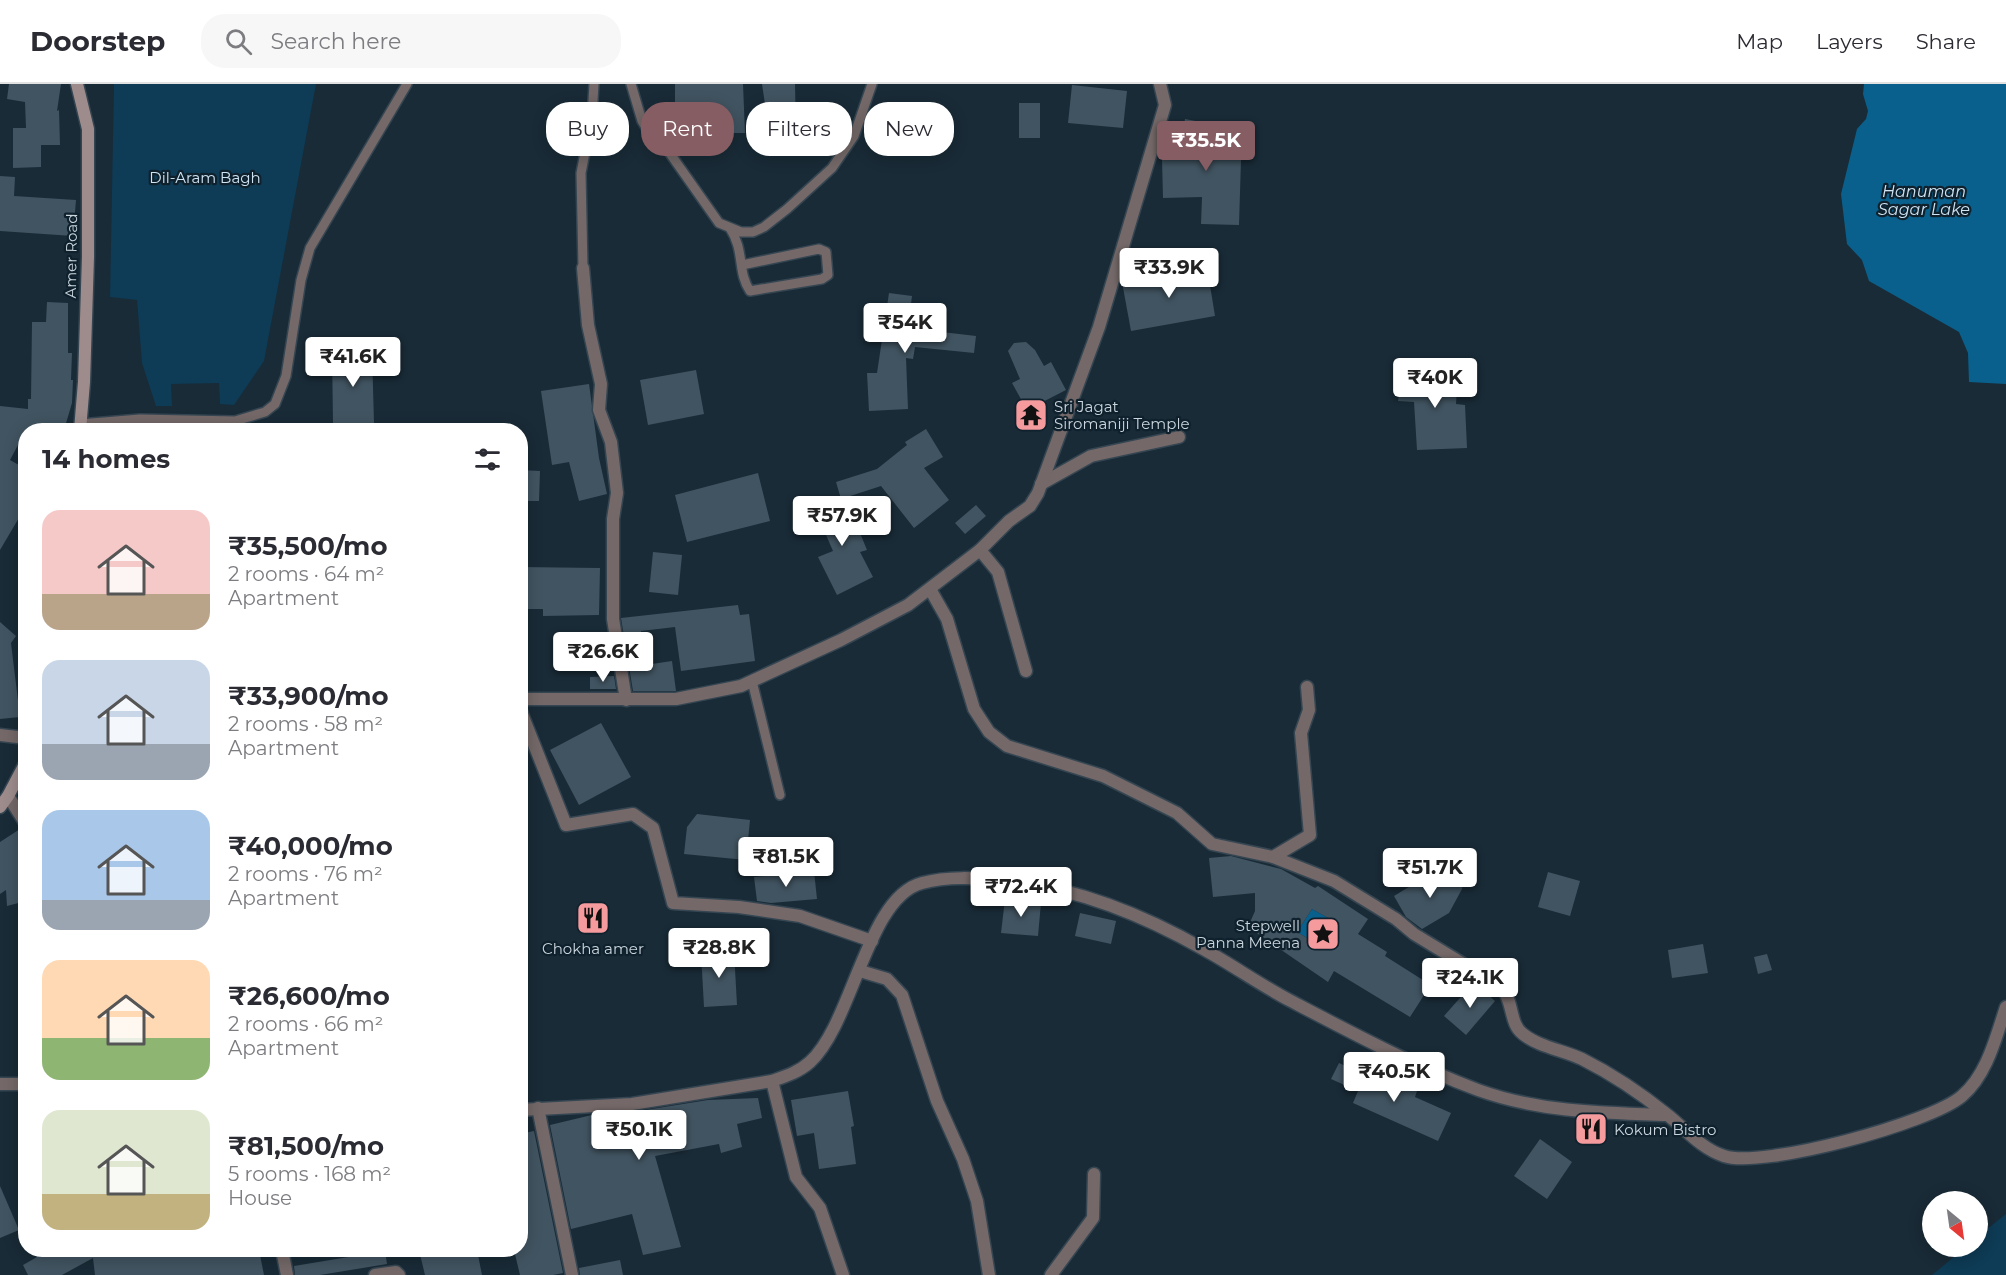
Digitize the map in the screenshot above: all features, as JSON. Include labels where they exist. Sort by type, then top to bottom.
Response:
[{"type":"main road","name":"Amer Road","points":[[76,84],[88,129],[88,256],[80,423]]},
{"type":"main road","points":[[0,807],[9,796],[18,778]]},
{"type":"street","points":[[528,699],[676,699],[752,681],[841,640],[908,605],[980,550],[1009,521],[1030,506],[1041,484],[1099,327],[1165,105],[1160,84]]},
{"type":"street","points":[[583,268],[588,325],[601,384],[599,410],[610,442],[617,493],[614,519],[614,619],[627,700]]},
{"type":"street","points":[[1041,484],[1092,456],[1179,437]]},
{"type":"street","points":[[980,550],[998,572],[1026,671]]},
{"type":"street","points":[[930,589],[947,619],[974,709],[989,732],[1007,746],[1103,776],[1177,813],[1212,844],[1273,857],[1334,881],[1396,919],[1414,934],[1494,981],[1508,995],[1514,1021],[1522,1034],[1585,1061],[1667,1115],[1707,1148],[1737,1160],[1763,1158],[1900,1125],[1947,1106],[1968,1090],[1991,1051],[2006,1008]]},
{"type":"street","points":[[1273,857],[1310,835],[1301,734],[1309,710],[1307,687]]},
{"type":"street","points":[[528,729],[566,825],[633,814],[653,828],[673,903],[739,907],[800,916],[872,941]]},
{"type":"street","points":[[0,735],[18,737]]},
{"type":"street","points":[[9,796],[18,811]]},
{"type":"street","points":[[528,1109],[632,1104],[772,1081],[801,1069],[818,1054],[892,903],[910,886],[938,880],[975,878],[1045,886],[1092,898],[1147,920],[1207,951],[1293,1002],[1408,1061],[1479,1090],[1554,1109],[1667,1115]]},
{"type":"street","points":[[860,971],[887,979],[902,995],[937,1101],[963,1159],[977,1201],[989,1275]]},
{"type":"street","points":[[772,1081],[796,1177],[820,1209],[843,1275]]},
{"type":"street","points":[[0,1084],[18,1084]]},
{"type":"street","points":[[538,1108],[572,1275]]},
{"type":"street","points":[[1051,1275],[1093,1218],[1094,1174]]},
{"type":"street","points":[[283,1257],[287,1275]]},
{"type":"street","points":[[375,1275],[396,1272],[399,1275]]},
{"type":"lane","points":[[110,423],[140,419],[235,420],[265,412],[274,404],[286,376],[301,280],[310,248],[407,84]]},
{"type":"lane","points":[[583,268],[581,173],[592,117],[594,84]]},
{"type":"lane","points":[[632,84],[642,121],[648,131],[669,152],[719,223],[730,228],[753,232],[764,227],[832,168],[854,136],[872,84]]},
{"type":"lane","points":[[730,228],[739,242],[742,265],[745,284],[750,291],[822,279],[828,275],[826,252],[819,249],[742,265]]},
{"type":"lane","points":[[752,681],[780,795]]},
{"type":"green space","name":"Dil-Aram Bagh","points":[[114,84],[316,84],[264,361],[234,405],[220,404],[219,383],[171,384],[172,406],[156,406],[142,363],[137,300],[110,297]]},
{"type":"green space","points":[[2006,1214],[2006,1275],[1932,1275],[1954,1257],[1988,1257],[1988,1228]]},
{"type":"water","name":"Hanuman Sagar Lake","points":[[1864,84],[2006,84],[2006,384],[1969,382],[1968,353],[1959,332],[1869,281],[1862,260],[1847,244],[1841,194],[1857,129],[1866,119],[1868,111],[1863,94]]},
{"type":"water","points":[[1312,909],[1339,924],[1324,948],[1297,932]]},
{"type":"building","points":[[9,84],[61,84],[57,111],[59,110],[60,145],[41,145],[41,167],[13,168],[13,128],[26,128],[25,102],[7,99]]},
{"type":"building","points":[[675,84],[743,84],[745,133],[734,133],[734,102],[675,102]]},
{"type":"building","points":[[762,84],[795,84],[795,102],[765,102]]},
{"type":"building","points":[[1072,85],[1127,91],[1123,128],[1068,123]]},
{"type":"building","points":[[1019,103],[1040,103],[1040,138],[1019,138]]},
{"type":"building","points":[[1185,119],[1238,129],[1232,160],[1241,160],[1239,225],[1201,224],[1202,197],[1163,198],[1162,159],[1177,159]]},
{"type":"building","points":[[0,176],[15,177],[14,196],[76,200],[73,236],[0,231]]},
{"type":"building","points":[[1207,267],[1215,316],[1131,331],[1122,282]]},
{"type":"building","points":[[889,293],[912,296],[908,328],[976,336],[974,353],[915,347],[913,359],[906,358],[908,409],[869,411],[867,373],[877,373]]},
{"type":"building","points":[[47,302],[68,303],[68,353],[72,353],[72,403],[66,423],[18,423],[18,445],[10,460],[18,464],[18,520],[0,550],[0,406],[28,409],[28,399],[31,399],[32,322],[46,322]]},
{"type":"building","name":"Sri Jagat Siromaniji Temple","points":[[1026,342],[1035,350],[1044,366],[1051,362],[1066,390],[1027,410],[1012,383],[1020,379],[1008,351],[1014,343]]},
{"type":"building","points":[[332,352],[372,352],[374,423],[333,423]]},
{"type":"building","points":[[1404,367],[1458,375],[1456,404],[1465,405],[1467,448],[1417,450],[1414,402],[1398,401]]},
{"type":"building","points":[[696,370],[704,414],[648,425],[640,380]]},
{"type":"building","points":[[589,384],[599,458],[607,494],[579,501],[569,462],[552,465],[541,391]]},
{"type":"building","points":[[926,429],[943,457],[924,468],[949,500],[914,528],[881,486],[841,499],[836,482],[877,469],[907,445],[905,442]]},
{"type":"building","points":[[528,470],[540,471],[539,501],[528,501]]},
{"type":"building","points":[[758,473],[770,521],[687,542],[675,495]]},
{"type":"building","points":[[846,499],[867,550],[860,552],[873,577],[837,595],[818,557],[833,551],[823,528],[816,530],[809,513]]},
{"type":"building","points":[[976,505],[986,516],[965,534],[955,523]]},
{"type":"building","points":[[653,552],[682,555],[678,595],[649,592]]},
{"type":"building","points":[[528,567],[600,568],[599,615],[543,616],[543,609],[528,609]]},
{"type":"building","points":[[738,605],[740,615],[749,614],[755,661],[681,671],[675,627],[641,631],[645,665],[672,661],[676,691],[633,691],[621,618]]},
{"type":"building","points":[[0,622],[16,636],[11,643],[18,717],[0,719]]},
{"type":"building","points":[[614,676],[616,689],[590,689],[590,677]]},
{"type":"building","points":[[601,723],[631,777],[579,805],[550,750]]},
{"type":"building","points":[[697,814],[750,820],[746,860],[684,854],[687,827]]},
{"type":"building","points":[[18,830],[18,903],[7,906],[6,890],[0,894],[0,842]]},
{"type":"building","points":[[1231,856],[1281,869],[1315,888],[1318,886],[1368,919],[1358,934],[1387,952],[1385,956],[1426,982],[1422,989],[1426,992],[1410,1017],[1334,971],[1328,982],[1248,927],[1255,911],[1255,893],[1213,897],[1209,858]],"holes":[[[1312,909],[1339,924],[1324,948],[1297,932]]]},
{"type":"building","points":[[814,871],[817,899],[771,903],[757,901],[754,877]]},
{"type":"building","points":[[1548,872],[1580,881],[1570,916],[1538,907]]},
{"type":"building","points":[[1447,873],[1464,877],[1462,889],[1449,913],[1422,929],[1406,917],[1394,896],[1417,882]]},
{"type":"building","points":[[1005,899],[1041,903],[1038,936],[1001,933]]},
{"type":"building","points":[[1080,913],[1116,921],[1111,944],[1075,936]]},
{"type":"building","points":[[1703,944],[1708,973],[1672,978],[1668,950]]},
{"type":"building","points":[[734,951],[737,1005],[704,1007],[701,953]]},
{"type":"building","points":[[1767,954],[1772,970],[1758,974],[1754,957]]},
{"type":"building","points":[[1474,982],[1495,1001],[1466,1035],[1444,1016]]},
{"type":"building","points":[[1339,1063],[1389,1086],[1392,1080],[1417,1091],[1415,1097],[1451,1113],[1438,1141],[1353,1103],[1358,1091],[1331,1079]]},
{"type":"building","points":[[848,1091],[854,1126],[851,1127],[856,1164],[819,1169],[814,1133],[797,1136],[791,1100]]},
{"type":"building","points":[[758,1098],[762,1118],[737,1124],[742,1147],[721,1153],[719,1144],[655,1156],[681,1247],[643,1255],[632,1214],[571,1229],[550,1125],[596,1114],[633,1112],[708,1100]]},
{"type":"building","points":[[534,1131],[563,1273],[520,1275],[516,1257],[528,1257],[528,1132]]},
{"type":"building","points":[[1540,1139],[1572,1162],[1547,1199],[1514,1176]]},
{"type":"building","points":[[0,1186],[18,1230],[0,1238]]},
{"type":"building","points":[[37,1257],[260,1257],[264,1275],[95,1275],[93,1258],[62,1275],[28,1275],[23,1265]]},
{"type":"building","points":[[349,1257],[386,1257],[387,1264],[320,1275],[295,1275],[294,1266]]},
{"type":"building","points":[[421,1257],[478,1257],[482,1275],[425,1275]]},
{"type":"building","points":[[620,1260],[623,1275],[580,1275],[579,1268]]},
{"type":"place","name":"Sri Jagat Siromaniji Temple","points":[[1031,415]]},
{"type":"place","name":"Chokha amer","points":[[593,918]]},
{"type":"place","name":"Stepwell Panna Meena","points":[[1323,934]]},
{"type":"place","name":"Kokum Bistro","points":[[1591,1129]]}]
